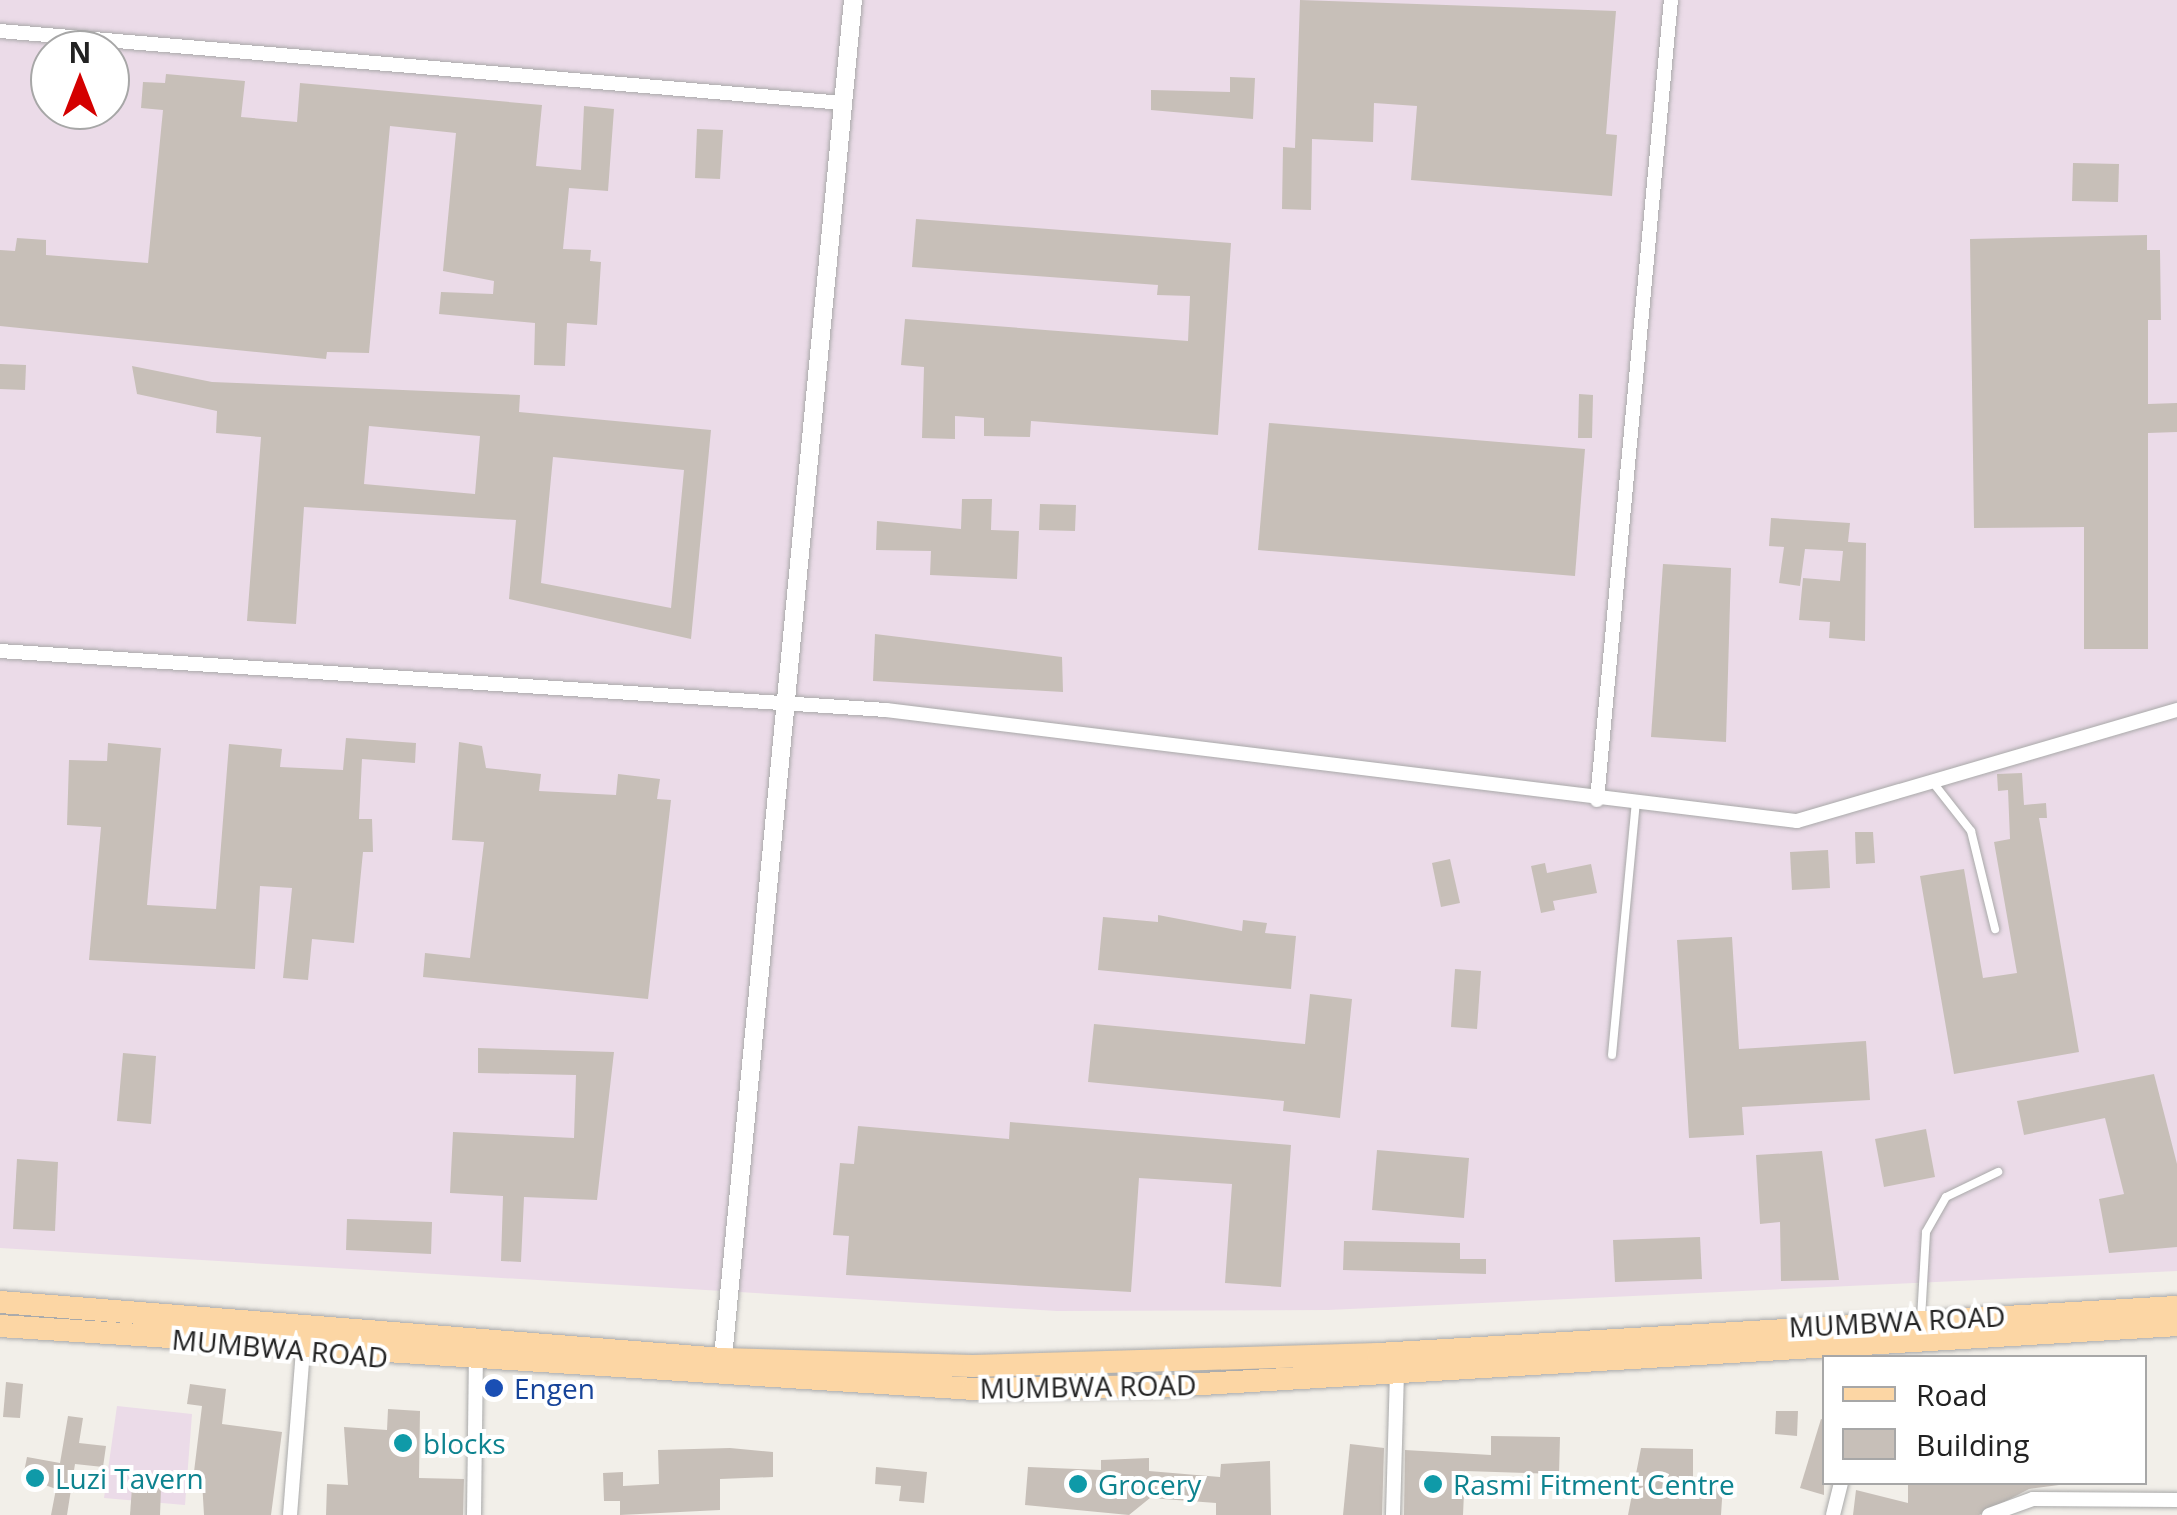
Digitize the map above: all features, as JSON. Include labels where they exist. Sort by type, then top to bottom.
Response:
[{"type":"main road","name":"MUMBWA ROAD","points":[[0,1302],[476,1352],[1063,1389],[1864,1340],[1921,1318],[2177,1307]]},
{"type":"main road","name":"MUMBWA ROAD","points":[[722,1369],[1124,1365],[1864,1340],[2177,1325]]},
{"type":"main road","name":"MUMBWA ROAD","points":[[0,1326],[303,1349],[476,1352]]},
{"type":"street","points":[[722,1369],[781,701],[853,0]]},
{"type":"street","points":[[1597,800],[1671,0]]},
{"type":"street","points":[[0,31],[843,103]]},
{"type":"street","points":[[0,651],[781,701],[1798,821],[1929,776],[2177,710]]},
{"type":"street","points":[[290,1515],[303,1349]]},
{"type":"street","points":[[474,1515],[476,1352]]},
{"type":"street","points":[[1393,1515],[1397,1371]]},
{"type":"street","points":[[1832,1515],[1840,1485]]},
{"type":"street","points":[[1989,1515],[2033,1499],[2177,1500]]},
{"type":"lane","points":[[1929,776],[1971,831],[1994,929]]},
{"type":"lane","points":[[1612,1055],[1636,802]]},
{"type":"lane","points":[[1921,1318],[1926,1232],[1946,1197],[1998,1172]]},
{"type":"shaded area","points":[[0,0],[2177,0],[2177,1271],[1328,1310],[1057,1311],[0,1248]]},
{"type":"shaded area","points":[[117,1406],[192,1414],[185,1505],[104,1498]]},
{"type":"building","points":[[1300,0],[1616,11],[1606,134],[1617,135],[1612,196],[1411,180],[1417,106],[1374,103],[1373,142],[1312,139],[1311,210],[1282,209],[1283,147],[1295,148]]},
{"type":"building","points":[[166,74],[245,81],[241,117],[297,122],[300,83],[542,105],[536,166],[581,170],[584,106],[614,109],[608,191],[569,188],[563,249],[591,250],[590,261],[601,262],[597,325],[567,323],[565,366],[534,365],[535,323],[439,314],[441,292],[493,294],[494,281],[443,271],[456,133],[390,126],[369,353],[327,352],[326,359],[0,326],[0,250],[15,251],[17,238],[46,240],[46,255],[148,263],[163,110],[141,108],[143,82],[165,83]]},
{"type":"building","points":[[1230,77],[1255,78],[1253,119],[1151,110],[1151,90],[1230,92]]},
{"type":"building","points":[[697,129],[723,130],[720,179],[695,178]]},
{"type":"building","points":[[2073,163],[2119,164],[2118,202],[2072,201]]},
{"type":"building","points":[[916,219],[1231,243],[1218,435],[1031,421],[1030,437],[984,436],[984,418],[955,416],[955,439],[922,438],[924,367],[901,365],[905,319],[1188,341],[1190,296],[1157,295],[1158,285],[912,267]]},
{"type":"building","points":[[2147,235],[2147,250],[2160,250],[2161,320],[2148,320],[2148,404],[2177,403],[2177,432],[2148,433],[2148,649],[2084,649],[2084,527],[1974,528],[1970,239]]},
{"type":"building","points":[[0,364],[26,365],[25,390],[0,389]]},
{"type":"building","points":[[132,366],[212,382],[520,395],[519,412],[711,430],[691,639],[509,599],[516,520],[304,507],[296,624],[247,621],[261,437],[216,433],[217,411],[137,394]],"holes":[[[369,426],[480,436],[475,494],[364,484]],[[553,457],[684,470],[671,608],[541,583]]]},
{"type":"building","points":[[1579,394],[1593,395],[1592,438],[1578,438]]},
{"type":"building","points":[[1269,423],[1585,449],[1575,576],[1258,550]]},
{"type":"building","points":[[962,499],[992,499],[991,530],[1019,531],[1017,579],[930,575],[931,551],[876,550],[877,521],[961,529]]},
{"type":"building","points":[[1040,504],[1076,505],[1075,531],[1039,530]]},
{"type":"building","points":[[1771,518],[1850,523],[1848,542],[1866,543],[1865,641],[1829,638],[1830,622],[1799,620],[1803,578],[1840,581],[1843,551],[1805,549],[1800,586],[1779,583],[1784,547],[1769,546]]},
{"type":"building","points":[[1663,564],[1731,568],[1726,742],[1651,737]]},
{"type":"building","points":[[875,634],[1062,657],[1063,692],[873,681]]},
{"type":"building","points":[[346,738],[416,743],[415,763],[362,759],[359,819],[372,819],[373,852],[363,852],[354,943],[312,939],[308,980],[283,978],[292,888],[260,886],[255,969],[89,960],[101,827],[67,825],[69,760],[107,761],[108,743],[161,748],[147,905],[216,909],[229,744],[282,749],[280,767],[343,770]]},
{"type":"building","points":[[459,742],[482,746],[486,768],[541,774],[539,791],[616,795],[618,774],[660,779],[657,799],[671,800],[648,999],[423,977],[425,953],[470,958],[484,842],[452,840]]},
{"type":"building","points":[[2022,773],[2024,805],[2046,803],[2047,818],[2039,818],[2079,1052],[1954,1074],[1920,876],[1964,869],[1983,978],[2017,973],[1994,842],[2010,839],[2008,790],[1998,791],[1997,774]]},
{"type":"building","points":[[1855,832],[1873,832],[1875,863],[1856,864]]},
{"type":"building","points":[[1828,850],[1830,888],[1792,890],[1790,852]]},
{"type":"building","points":[[1450,859],[1460,903],[1441,907],[1432,863]]},
{"type":"building","points":[[1545,863],[1547,873],[1591,864],[1597,893],[1553,901],[1555,910],[1541,913],[1531,866]]},
{"type":"building","points":[[1158,915],[1242,931],[1243,920],[1267,923],[1265,933],[1296,936],[1291,989],[1098,970],[1103,917],[1158,922]]},
{"type":"building","points":[[1732,937],[1739,1049],[1866,1041],[1870,1100],[1742,1107],[1744,1135],[1689,1138],[1677,940]]},
{"type":"building","points":[[1455,969],[1481,971],[1477,1029],[1451,1027]]},
{"type":"building","points":[[1310,994],[1352,999],[1340,1118],[1283,1111],[1284,1101],[1088,1082],[1094,1024],[1305,1044]]},
{"type":"building","points":[[478,1048],[614,1052],[597,1200],[524,1197],[521,1262],[501,1261],[503,1196],[450,1193],[453,1132],[574,1138],[576,1075],[478,1073]]},
{"type":"building","points":[[123,1053],[156,1056],[151,1124],[117,1121]]},
{"type":"building","points":[[2154,1074],[2177,1164],[2177,1247],[2109,1253],[2099,1199],[2124,1194],[2105,1118],[2024,1135],[2017,1101]]},
{"type":"building","points":[[1010,1122],[1291,1145],[1281,1287],[1225,1283],[1232,1184],[1139,1178],[1131,1292],[846,1275],[849,1236],[833,1235],[840,1163],[854,1164],[858,1126],[1009,1139]]},
{"type":"building","points":[[1926,1129],[1935,1177],[1884,1187],[1875,1139]]},
{"type":"building","points":[[1377,1150],[1469,1158],[1464,1218],[1372,1210]]},
{"type":"building","points":[[1822,1151],[1839,1280],[1781,1281],[1780,1222],[1760,1224],[1756,1155]]},
{"type":"building","points":[[17,1159],[58,1162],[55,1231],[13,1229]]},
{"type":"building","points":[[347,1219],[432,1222],[431,1254],[346,1250]]},
{"type":"building","points":[[1700,1237],[1702,1279],[1615,1282],[1613,1240]]},
{"type":"building","points":[[1344,1241],[1460,1243],[1460,1259],[1486,1259],[1486,1274],[1343,1270]]},
{"type":"building","points":[[6,1382],[23,1384],[20,1418],[3,1417]]},
{"type":"building","points":[[190,1384],[226,1389],[222,1424],[282,1432],[271,1515],[204,1515],[202,1481],[193,1480],[202,1406],[187,1404]]},
{"type":"building","points":[[388,1409],[420,1411],[419,1478],[464,1479],[463,1515],[326,1515],[327,1484],[348,1485],[344,1427],[387,1430]]},
{"type":"building","points":[[1776,1411],[1798,1411],[1797,1436],[1775,1434]]},
{"type":"building","points":[[68,1416],[83,1418],[79,1443],[106,1446],[103,1467],[75,1464],[67,1515],[51,1515],[56,1489],[23,1477],[27,1457],[60,1463]]},
{"type":"building","points":[[1821,1419],[1824,1495],[1800,1488]]},
{"type":"building","points":[[1491,1436],[1560,1437],[1559,1474],[1465,1471],[1463,1515],[1404,1515],[1405,1450],[1491,1455]]},
{"type":"building","points":[[1350,1444],[1384,1448],[1382,1515],[1343,1515]]},
{"type":"building","points":[[730,1448],[773,1452],[773,1477],[720,1479],[720,1510],[620,1515],[620,1501],[604,1501],[603,1473],[623,1472],[623,1486],[659,1484],[658,1450]]},
{"type":"building","points":[[1641,1448],[1693,1449],[1693,1482],[1723,1484],[1721,1515],[1628,1515]]},
{"type":"building","points":[[1149,1458],[1149,1471],[1220,1477],[1221,1464],[1270,1461],[1271,1515],[1216,1515],[1216,1503],[1150,1498],[1129,1515],[1025,1505],[1028,1467],[1101,1470],[1101,1460]]},
{"type":"building","points":[[876,1467],[927,1472],[924,1503],[899,1501],[901,1486],[875,1484]]},
{"type":"building","points":[[1908,1485],[2059,1485],[2029,1489],[1979,1515],[1853,1515],[1856,1490],[1908,1503]]},
{"type":"building","points":[[132,1487],[161,1488],[160,1515],[130,1515]]},
{"type":"place","name":"Engen","points":[[494,1388]]},
{"type":"place","name":"blocks","points":[[403,1443]]},
{"type":"place","name":"Luzi Tavern","points":[[35,1478]]},
{"type":"place","name":"Grocery","points":[[1078,1484]]},
{"type":"place","name":"Rasmi Fitment Centre","points":[[1433,1484]]}]
